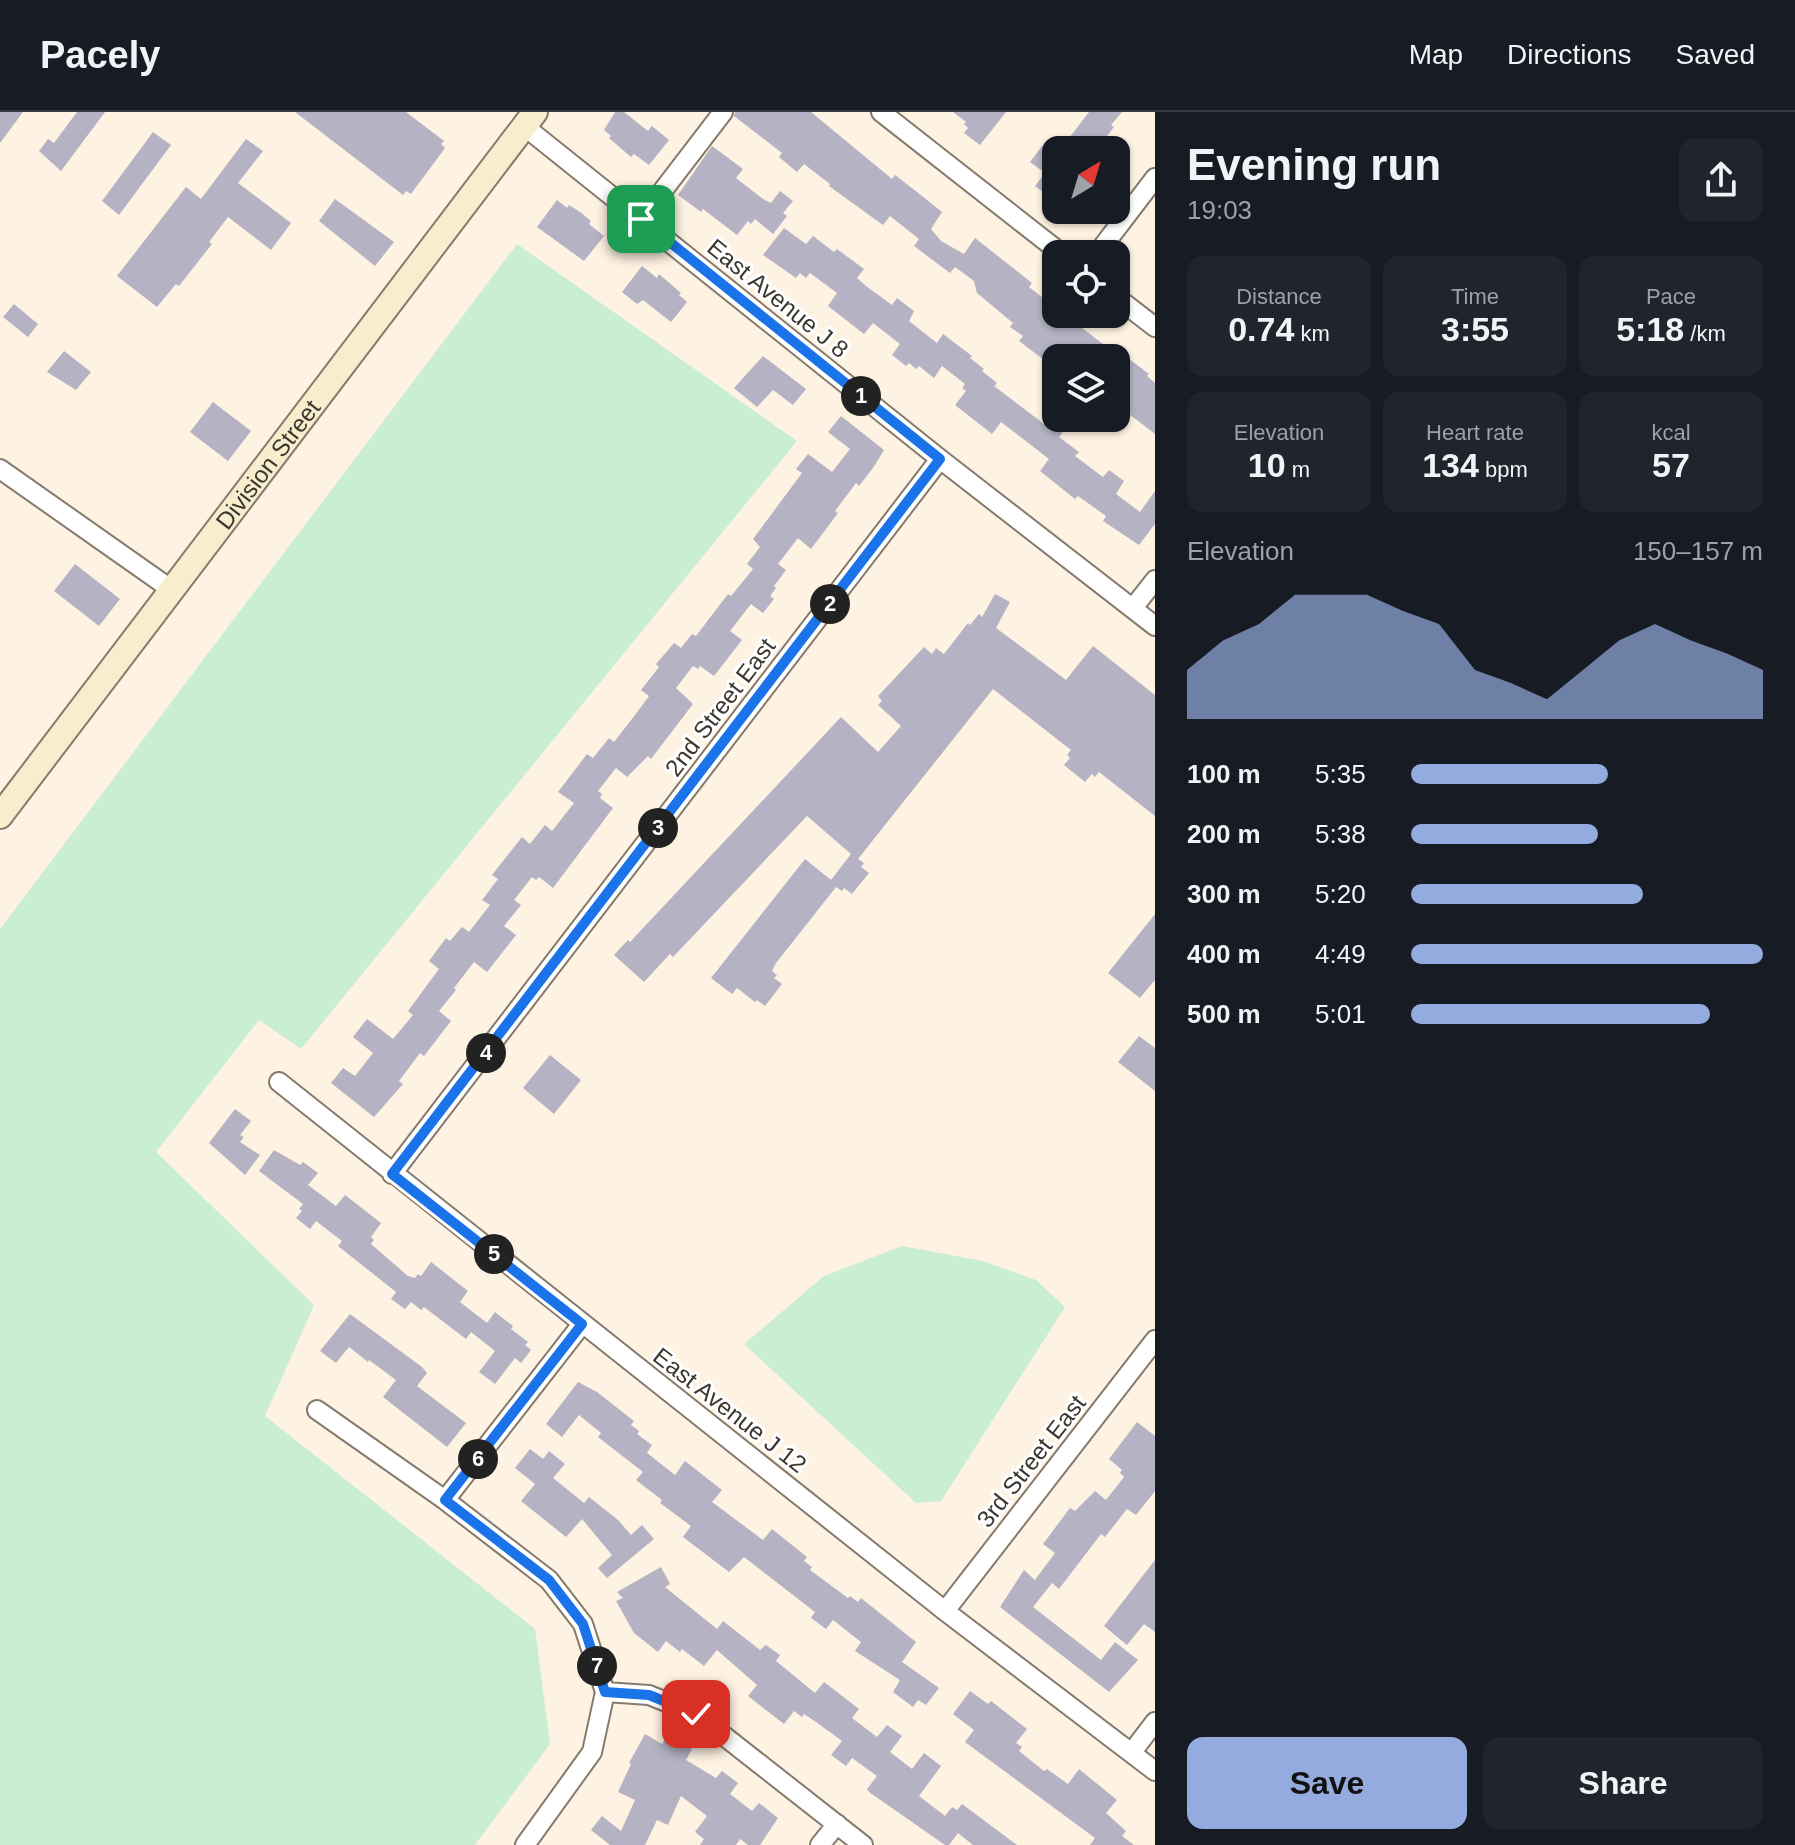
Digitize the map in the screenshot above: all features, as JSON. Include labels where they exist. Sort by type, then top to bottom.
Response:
[{"type":"main road","name":"Division Street","points":[[0,816],[530,119]]},
{"type":"street","points":[[641,219],[723,112]]},
{"type":"street","points":[[886,114],[1044,240]]},
{"type":"street","name":"East Avenue J 8","points":[[530,119],[641,219],[940,459],[1155,626]]},
{"type":"street","points":[[1108,240],[1155,178]]},
{"type":"street","points":[[1130,308],[1155,327]]},
{"type":"street","name":"2nd Street East","points":[[392,1174],[940,459]]},
{"type":"street","points":[[0,469],[172,590]]},
{"type":"street","points":[[1133,608],[1155,580]]},
{"type":"street","name":"East Avenue J 12","points":[[279,1082],[945,1611],[1155,1771]]},
{"type":"street","points":[[445,1500],[582,1324]]},
{"type":"street","name":"3rd Street East","points":[[945,1611],[1155,1340]]},
{"type":"street","points":[[317,1410],[445,1500],[549,1580],[583,1624],[605,1692],[592,1752],[525,1845]]},
{"type":"street","points":[[605,1692],[649,1695],[696,1714],[863,1845]]},
{"type":"street","points":[[1132,1752],[1155,1722]]},
{"type":"street","points":[[820,1845],[837,1824]]},
{"type":"green space","points":[[517,244],[797,441],[301,1049],[259,1020],[156,1152],[314,1305],[265,1416],[535,1629],[550,1744],[475,1845],[0,1845],[0,929]]},
{"type":"green space","points":[[902,1246],[983,1261],[1036,1280],[1065,1307],[941,1501],[916,1503],[744,1344],[824,1276]]},
{"type":"building","points":[[0,112],[23,112],[0,143]]},
{"type":"building","points":[[77,112],[105,112],[61,171],[39,151],[48,139],[54,143]]},
{"type":"building","points":[[295,112],[406,112],[444,141],[441,144],[445,148],[411,194],[406,191],[403,195]]},
{"type":"building","points":[[615,112],[624,112],[648,131],[652,126],[669,140],[649,165],[634,154],[631,157],[609,138],[611,136],[604,130]]},
{"type":"building","points":[[735,112],[811,112],[892,179],[895,175],[942,212],[931,229],[941,241],[964,254],[975,238],[1032,283],[1029,287],[1042,297],[1042,328],[1082,328],[1103,344],[1042,344],[1042,358],[1019,341],[1023,336],[1010,327],[1013,323],[977,293],[974,281],[955,267],[950,273],[914,246],[919,239],[890,216],[883,225],[804,164],[797,172],[779,157],[782,153],[734,116]]},
{"type":"building","points":[[953,112],[1006,112],[980,145],[964,133],[968,128],[964,124],[966,122]]},
{"type":"building","points":[[1089,112],[1122,112],[1111,125],[1114,127],[1107,136],[1071,136]]},
{"type":"building","points":[[153,132],[171,145],[119,215],[102,201]]},
{"type":"building","points":[[246,139],[263,151],[238,183],[291,223],[271,250],[228,217],[209,242],[212,244],[179,286],[176,284],[157,307],[117,276],[186,187],[201,199]]},
{"type":"building","points":[[712,146],[743,169],[736,178],[763,199],[771,203],[780,191],[793,201],[783,213],[787,216],[773,234],[755,219],[751,224],[748,221],[737,235],[703,209],[701,212],[678,195]]},
{"type":"building","points":[[1042,146],[1042,171],[1030,162]]},
{"type":"building","points":[[1042,177],[1042,191],[1035,186]]},
{"type":"building","points":[[335,199],[394,242],[375,266],[319,221]]},
{"type":"building","points":[[557,200],[567,208],[569,205],[580,212],[604,236],[584,261],[537,227]]},
{"type":"building","points":[[784,228],[806,244],[813,236],[834,252],[837,249],[864,269],[857,278],[866,286],[892,305],[897,298],[914,311],[909,321],[937,343],[943,334],[972,356],[970,358],[984,369],[982,371],[997,383],[994,386],[1042,422],[1042,432],[1063,432],[1059,437],[1079,452],[1075,456],[1103,477],[1109,470],[1124,481],[1116,494],[1140,512],[1155,491],[1155,524],[1139,545],[1103,521],[1106,516],[1078,496],[1075,499],[1040,471],[1049,459],[1001,422],[992,434],[955,405],[966,391],[962,388],[965,384],[942,366],[934,378],[919,366],[916,369],[909,363],[906,366],[892,355],[900,344],[873,323],[864,334],[828,306],[837,293],[810,273],[806,278],[800,273],[796,278],[763,255]]},
{"type":"building","points":[[642,266],[657,278],[659,274],[687,302],[671,322],[643,300],[637,304],[622,292]]},
{"type":"building","points":[[14,304],[38,324],[28,337],[3,317]]},
{"type":"building","points":[[64,351],[91,372],[76,390],[47,372]]},
{"type":"building","points":[[763,356],[806,389],[793,405],[773,390],[757,407],[734,388]]},
{"type":"building","points":[[1130,360],[1149,374],[1147,376],[1155,383],[1155,434],[1130,415]]},
{"type":"building","points":[[213,402],[251,431],[228,461],[190,432]]},
{"type":"building","points":[[841,416],[884,450],[873,468],[859,486],[856,483],[811,549],[798,538],[778,564],[786,570],[774,586],[776,588],[770,596],[774,599],[763,613],[751,604],[730,631],[742,640],[714,676],[700,666],[698,669],[693,666],[676,688],[693,704],[651,759],[648,756],[627,777],[616,768],[598,791],[602,794],[600,798],[613,808],[553,888],[539,877],[536,880],[532,877],[514,900],[521,905],[504,926],[516,935],[487,972],[474,962],[439,1011],[451,1021],[424,1056],[420,1053],[399,1081],[403,1084],[374,1117],[331,1083],[343,1068],[355,1076],[373,1053],[353,1037],[367,1019],[393,1039],[413,1015],[408,1011],[439,969],[429,961],[446,938],[450,941],[462,927],[469,932],[490,905],[482,900],[498,879],[492,875],[522,837],[530,844],[545,825],[552,831],[574,803],[558,792],[587,754],[593,758],[609,738],[614,742],[635,715],[649,696],[641,690],[659,667],[656,664],[674,643],[681,648],[692,634],[696,636],[728,594],[731,596],[753,569],[747,564],[760,547],[753,539],[802,473],[796,469],[808,454],[832,472],[850,449],[828,432]]},
{"type":"building","points":[[75,564],[120,599],[99,626],[54,591]]},
{"type":"building","points":[[995,594],[1010,602],[996,628],[1066,680],[1093,646],[1155,695],[1155,816],[1099,772],[1095,777],[1092,774],[1085,782],[1064,765],[1070,758],[1067,755],[1071,750],[993,689],[858,859],[864,863],[861,867],[869,873],[852,894],[836,887],[776,963],[772,971],[777,975],[774,978],[782,984],[765,1006],[737,988],[732,994],[711,978],[805,859],[831,880],[851,854],[807,816],[673,957],[670,954],[644,982],[614,955],[628,940],[630,942],[841,717],[878,752],[901,726],[878,705],[882,701],[878,696],[924,647],[932,654],[936,648],[944,654],[968,623],[970,625],[979,614],[982,617]]},
{"type":"building","points":[[1155,914],[1155,980],[1140,998],[1108,973]]},
{"type":"building","points":[[1139,1036],[1155,1048],[1155,1091],[1118,1062]]},
{"type":"building","points":[[550,1055],[581,1080],[554,1114],[523,1088]]},
{"type":"building","points":[[235,1109],[251,1121],[240,1135],[244,1137],[240,1142],[260,1155],[245,1175],[209,1143]]},
{"type":"building","points":[[274,1150],[300,1165],[303,1162],[318,1173],[308,1185],[336,1206],[345,1195],[381,1223],[371,1237],[374,1240],[371,1244],[408,1276],[421,1276],[431,1262],[468,1291],[460,1302],[487,1323],[495,1312],[513,1326],[511,1329],[528,1342],[525,1345],[531,1350],[521,1363],[515,1358],[495,1384],[479,1372],[495,1351],[471,1332],[466,1339],[424,1307],[421,1310],[411,1302],[405,1309],[391,1299],[396,1292],[338,1246],[342,1241],[316,1221],[310,1229],[296,1218],[303,1204],[259,1171]]},
{"type":"building","points":[[350,1314],[422,1367],[427,1373],[417,1386],[466,1423],[447,1447],[383,1397],[396,1380],[349,1347],[336,1363],[320,1351]]},
{"type":"building","points":[[578,1382],[597,1392],[634,1421],[631,1425],[639,1431],[637,1434],[652,1445],[647,1453],[675,1475],[685,1461],[722,1490],[712,1502],[763,1540],[772,1529],[807,1557],[804,1561],[812,1567],[810,1570],[848,1598],[850,1596],[858,1602],[861,1598],[916,1642],[902,1662],[939,1688],[926,1705],[918,1700],[913,1707],[893,1692],[900,1680],[855,1651],[861,1642],[833,1620],[826,1629],[811,1618],[815,1612],[744,1557],[729,1572],[683,1537],[691,1526],[636,1480],[643,1472],[598,1437],[601,1433],[579,1415],[562,1437],[546,1424]]},
{"type":"building","points":[[1137,1422],[1155,1436],[1155,1491],[1136,1515],[1127,1509],[1105,1537],[1101,1534],[1059,1589],[1052,1583],[1033,1607],[1101,1660],[1115,1642],[1138,1660],[1109,1692],[1000,1607],[1024,1570],[1035,1580],[1055,1553],[1043,1544],[1070,1508],[1075,1511],[1095,1491],[1106,1500],[1124,1477],[1120,1473],[1122,1470],[1109,1459]]},
{"type":"building","points":[[530,1449],[543,1459],[549,1451],[565,1464],[553,1478],[584,1503],[589,1497],[618,1520],[631,1535],[642,1525],[654,1539],[607,1578],[598,1568],[612,1555],[582,1519],[566,1537],[521,1501],[535,1484],[515,1468]]},
{"type":"building","points":[[1155,1560],[1155,1632],[1144,1624],[1127,1645],[1104,1626]]},
{"type":"building","points":[[661,1567],[670,1584],[665,1587],[717,1629],[723,1621],[760,1650],[766,1645],[780,1655],[776,1661],[815,1693],[824,1682],[859,1709],[852,1718],[877,1737],[887,1725],[902,1736],[890,1752],[912,1769],[924,1753],[941,1766],[919,1796],[945,1816],[952,1807],[957,1810],[962,1804],[1017,1845],[973,1845],[958,1833],[949,1845],[945,1845],[869,1792],[867,1789],[877,1776],[852,1758],[846,1766],[831,1755],[842,1741],[804,1714],[802,1717],[794,1711],[784,1724],[748,1696],[757,1685],[717,1650],[704,1666],[666,1641],[658,1652],[634,1633],[616,1601],[623,1598],[617,1592]]},
{"type":"building","points":[[970,1691],[988,1704],[991,1701],[1027,1729],[1016,1743],[1022,1747],[1019,1751],[1044,1771],[1047,1769],[1068,1784],[1079,1769],[1117,1800],[1106,1813],[1126,1831],[1122,1836],[1134,1845],[1090,1845],[1095,1838],[965,1742],[974,1730],[953,1714]]},
{"type":"building","points":[[645,1734],[662,1744],[668,1735],[692,1749],[686,1760],[716,1778],[722,1771],[738,1783],[730,1794],[752,1811],[759,1803],[778,1818],[760,1845],[748,1845],[740,1839],[736,1845],[700,1845],[704,1839],[695,1832],[707,1816],[681,1796],[668,1825],[657,1820],[645,1845],[610,1845],[591,1830],[602,1816],[621,1831],[635,1800],[618,1792]]},
{"type":"route","points":[[641,219],[940,459],[392,1174],[582,1324],[445,1500],[549,1580],[583,1624],[605,1692],[649,1695],[696,1714]]}]
